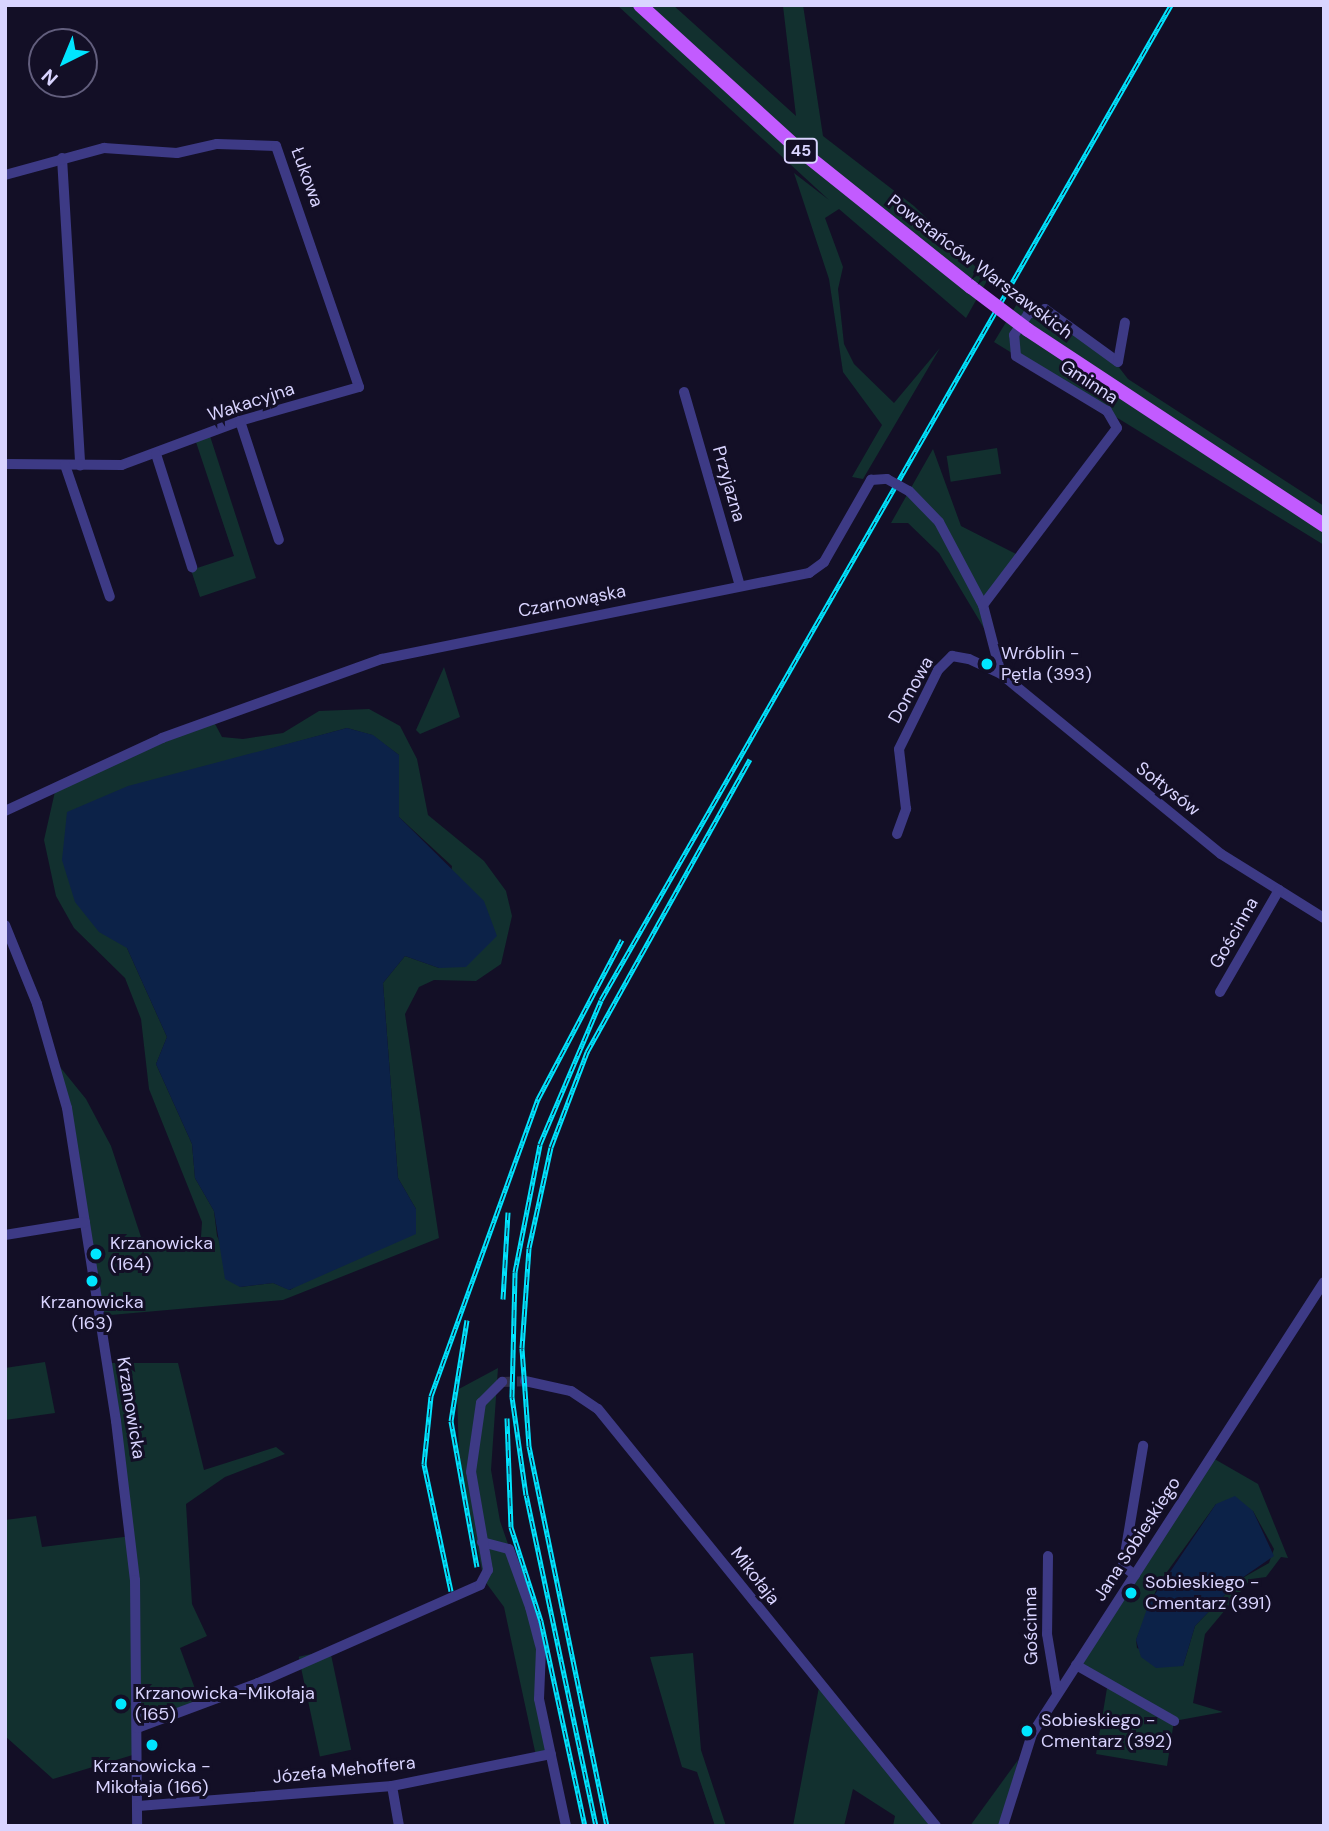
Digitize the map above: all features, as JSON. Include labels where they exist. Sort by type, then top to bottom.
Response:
[{"type":"main road","name":"Powstańców Warszawskich","points":[[640,5],[796,147],[971,287],[1028,330],[1324,525]]},
{"type":"street","name":"Łukowa","points":[[5,174],[104,148],[177,153],[217,144],[276,146],[359,387]]},
{"type":"street","points":[[62,158],[80,465]]},
{"type":"street","name":"Gminna","points":[[983,605],[1117,428],[1107,411],[1016,356],[1014,335],[1028,314],[1045,309],[1118,362],[1125,323]]},
{"type":"street","name":"Wakacyjna","points":[[5,464],[122,465],[240,421],[359,387]]},
{"type":"street","name":"Przyjazna","points":[[684,392],[740,586]]},
{"type":"street","points":[[240,421],[279,540]]},
{"type":"street","points":[[156,454],[192,566]]},
{"type":"street","points":[[65,465],[110,597]]},
{"type":"street","name":"Czarnowąska","points":[[5,811],[162,737],[382,659],[819,568],[872,480],[887,479],[909,491],[939,522],[983,605],[1001,674]]},
{"type":"street","name":"Domowa","points":[[897,834],[906,809],[899,749],[938,670],[952,656],[1001,674]]},
{"type":"street","name":"Sołtysów","points":[[1001,674],[1221,854],[1324,918]]},
{"type":"street","name":"Gościnna","points":[[1220,992],[1279,890]]},
{"type":"street","name":"Krzanowicka","points":[[5,925],[56,1062],[85,1222],[134,1554],[137,1826]]},
{"type":"street","points":[[5,1235],[85,1222]]},
{"type":"street","name":"Jana Sobieskiego","points":[[1003,1826],[1018,1760],[1076,1665],[1324,1282]]},
{"type":"street","name":"Mikołaja","points":[[525,1381],[571,1391],[598,1409],[936,1826]]},
{"type":"street","points":[[137,1728],[468,1593],[487,1576],[471,1472],[481,1403],[502,1382]]},
{"type":"street","points":[[1135,1575],[1123,1566],[1143,1446]]},
{"type":"street","points":[[482,1542],[509,1549],[517,1565],[541,1649],[539,1699],[566,1826]]},
{"type":"street","name":"Gościnna","points":[[1048,1556],[1047,1634],[1057,1695]]},
{"type":"street","points":[[1076,1665],[1174,1721]]},
{"type":"street","name":"Józefa Mehoffera","points":[[138,1806],[392,1786],[551,1754]]},
{"type":"street","points":[[392,1786],[399,1826]]},
{"type":"green space","points":[[617,5],[673,5],[796,116],[783,6],[803,5],[823,136],[914,206],[988,279],[966,318],[839,209],[825,218],[843,267],[838,289],[844,344],[854,364],[894,403],[940,348],[863,479],[852,477],[882,425],[843,372],[829,279],[794,173],[829,200]]},
{"type":"green space","points":[[1023,294],[1114,361],[1128,379],[1324,506],[1324,545],[994,342]]},
{"type":"green space","points":[[209,433],[256,578],[200,597],[191,570],[234,556],[195,439]]},
{"type":"green space","points":[[997,448],[1001,474],[951,482],[947,456]]},
{"type":"green space","points":[[933,449],[961,526],[1020,556],[983,605],[1000,655],[939,553],[908,523],[891,523]]},
{"type":"green space","points":[[444,667],[460,717],[420,734],[416,730]]},
{"type":"green space","points":[[369,709],[400,726],[417,759],[428,815],[484,861],[506,891],[512,916],[501,964],[476,981],[434,980],[419,987],[405,1014],[439,1238],[283,1300],[99,1316],[56,1062],[86,1099],[111,1146],[141,1237],[200,1252],[202,1222],[149,1089],[141,1019],[125,978],[74,928],[56,896],[44,840],[56,787],[214,722],[222,737],[243,739],[283,733],[319,711]],"holes":[[[347,728],[372,735],[399,755],[399,817],[452,866],[439,968],[405,956],[383,983],[398,1178],[416,1209],[290,1290],[273,1283],[240,1287],[217,1236],[214,1211],[195,1178],[192,1144],[156,1064],[167,1037],[127,948],[219,763]]]},
{"type":"green space","points":[[45,1362],[55,1413],[5,1420],[5,1368]]},
{"type":"green space","points":[[107,1363],[178,1363],[204,1470],[276,1447],[285,1454],[225,1477],[186,1504],[192,1604],[207,1636],[180,1648],[201,1705],[137,1728],[136,1754],[53,1779],[5,1736],[5,1520],[36,1516],[42,1547],[132,1536]]},
{"type":"green space","points":[[498,1368],[491,1470],[500,1521],[530,1607],[551,1754],[536,1756],[504,1607],[484,1580],[459,1462],[457,1390]]},
{"type":"green space","points":[[1211,1457],[1258,1484],[1288,1558],[1281,1557],[1266,1577],[1251,1579],[1205,1634],[1193,1703],[1223,1712],[1174,1721],[1167,1766],[1096,1754],[1108,1682],[1076,1665]],"holes":[[[1216,1504],[1253,1511],[1274,1549],[1269,1563],[1239,1580],[1195,1626],[1183,1666],[1137,1648],[1136,1640],[1159,1583]]]},
{"type":"green space","points":[[330,1650],[351,1750],[320,1756],[299,1657]]},
{"type":"green space","points":[[693,1653],[701,1750],[726,1826],[715,1826],[697,1772],[682,1767],[650,1657]]},
{"type":"green space","points":[[819,1687],[936,1826],[893,1826],[895,1816],[853,1789],[844,1826],[793,1826]]},
{"type":"green space","points":[[1018,1760],[1003,1826],[970,1826]]},
{"type":"water","points":[[347,728],[373,735],[399,755],[399,817],[484,901],[497,936],[466,967],[439,968],[405,956],[383,983],[398,1178],[416,1209],[416,1234],[289,1290],[273,1283],[240,1287],[225,1279],[214,1211],[195,1178],[192,1144],[156,1064],[167,1037],[127,948],[99,932],[75,902],[62,860],[67,812],[128,786]]},
{"type":"water","points":[[1235,1496],[1253,1511],[1274,1556],[1239,1580],[1195,1626],[1183,1666],[1156,1668],[1141,1657],[1136,1640],[1149,1603],[1216,1504]]},
{"type":"tunnel","points":[[502,1382],[525,1381]]},
{"type":"railway","points":[[596,1826],[526,1495],[512,1397],[515,1272],[540,1144],[601,1000],[1171,5]]},
{"type":"railway","points":[[607,1826],[529,1446],[522,1348],[529,1248],[551,1147],[587,1052],[750,759]]},
{"type":"railway","points":[[451,1591],[424,1464],[431,1396],[538,1099],[622,940]]},
{"type":"railway","points":[[503,1299],[508,1212]]},
{"type":"railway","points":[[467,1320],[451,1421],[477,1567]]},
{"type":"railway","points":[[507,1418],[511,1527],[541,1621],[585,1826]]},
{"type":"place","name":"Wróblin - Pętla (393)","points":[[987,664]]},
{"type":"place","name":"Krzanowicka (164)","points":[[96,1254]]},
{"type":"place","name":"Krzanowicka (163)","points":[[92,1281]]},
{"type":"place","name":"Sobieskiego - Cmentarz (391)","points":[[1131,1593]]},
{"type":"place","name":"Krzanowicka-Mikołaja (165)","points":[[121,1704]]},
{"type":"place","name":"Sobieskiego - Cmentarz (392)","points":[[1027,1731]]},
{"type":"place","name":"Krzanowicka - Mikołaja (166)","points":[[152,1745]]}]
